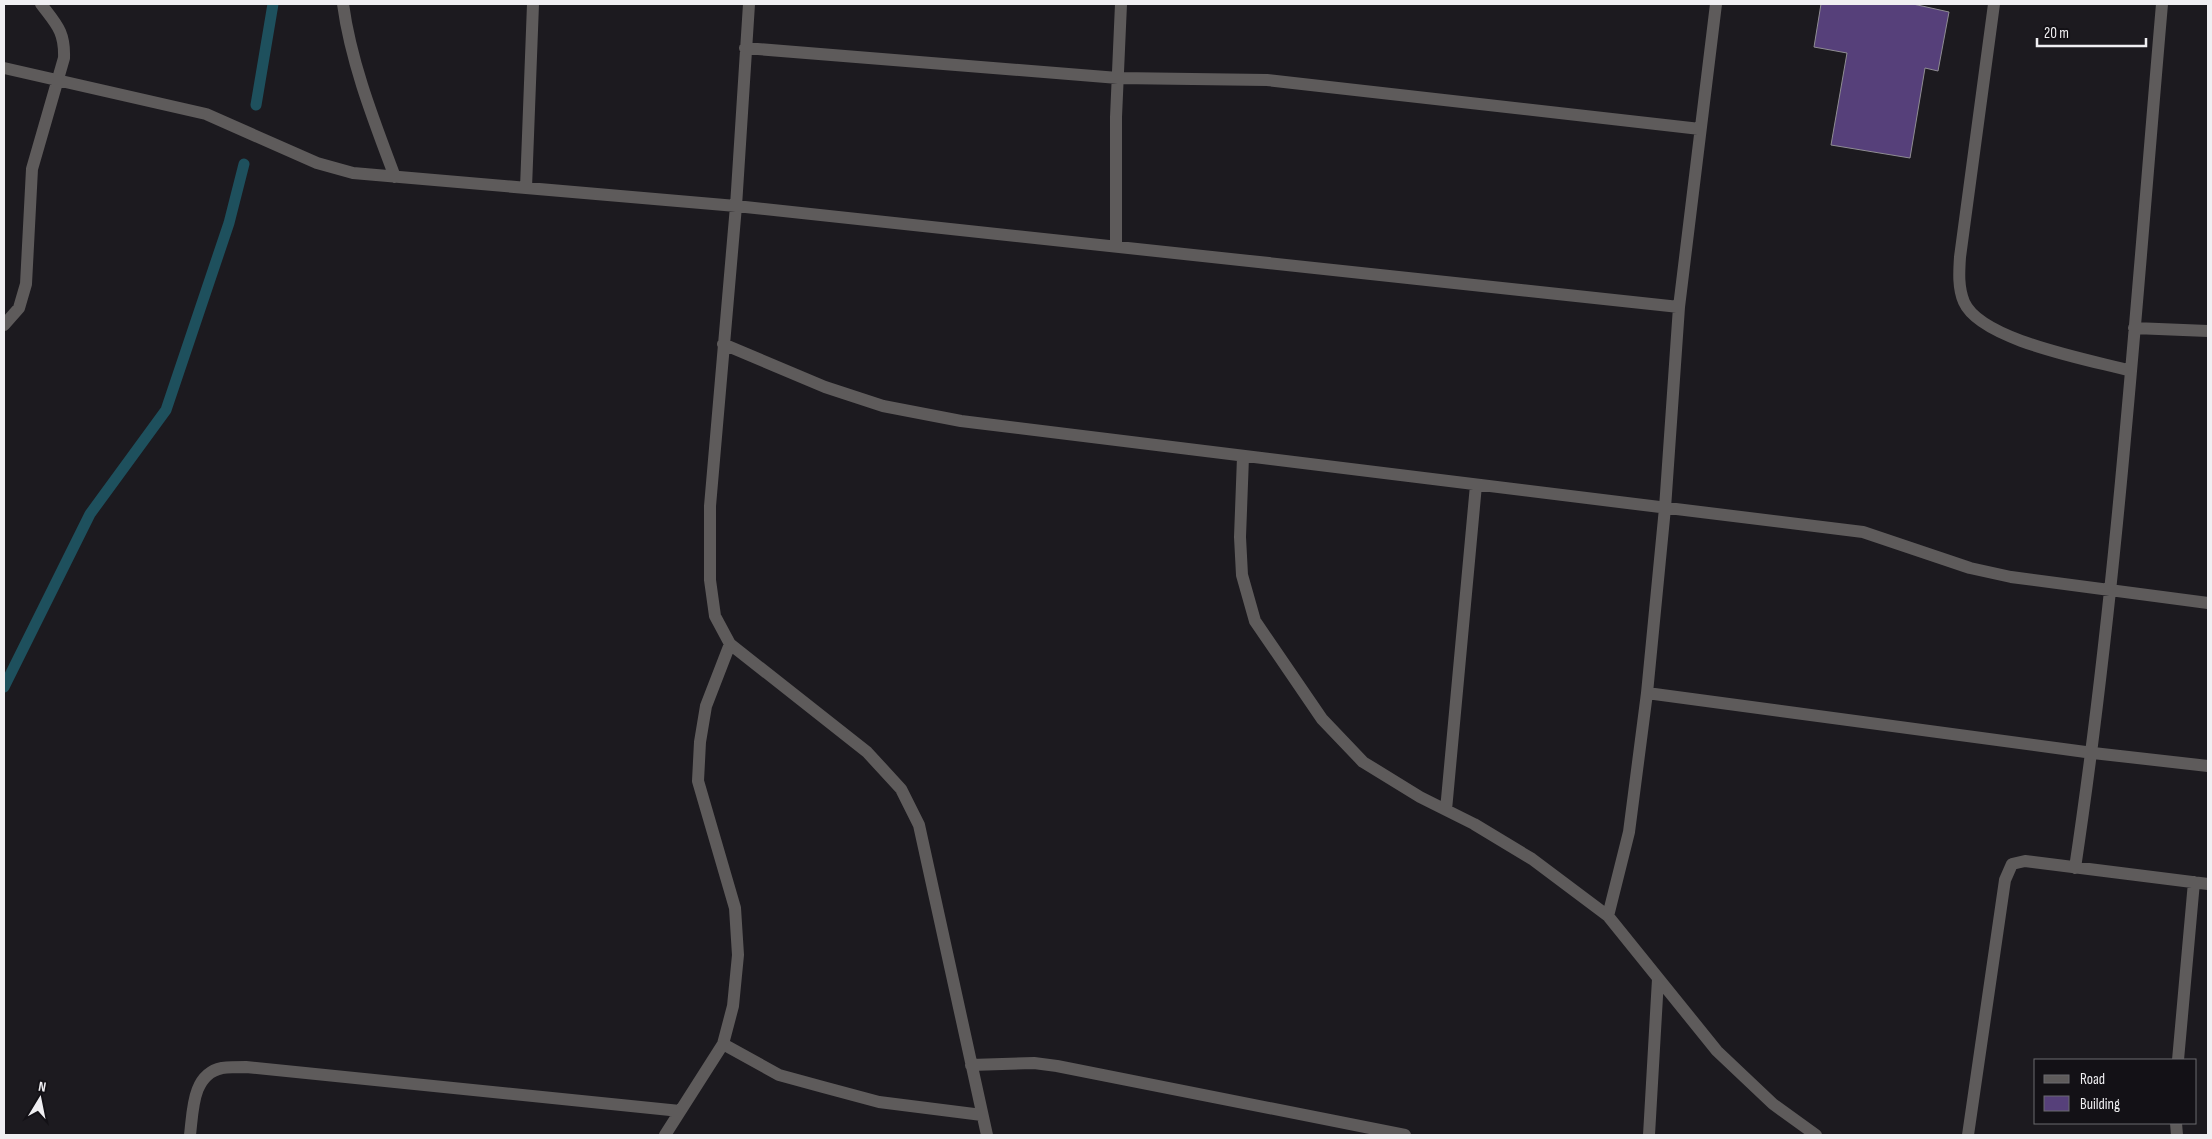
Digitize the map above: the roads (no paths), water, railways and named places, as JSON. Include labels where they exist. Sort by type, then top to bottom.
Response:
[{"type":"street","points":[[4,324],[19,308],[26,284],[32,169],[64,58],[65,41],[58,26],[41,4]]},
{"type":"street","points":[[343,4],[346,27],[367,100],[395,177]]},
{"type":"street","points":[[526,188],[533,4]]},
{"type":"street","points":[[749,4],[736,206],[710,506],[710,580],[715,616],[730,644],[867,752],[901,789],[918,825],[987,1135]]},
{"type":"street","points":[[1116,246],[1121,4]]},
{"type":"street","points":[[1608,916],[1629,832],[1647,693],[1665,508],[1679,307],[1716,4]]},
{"type":"street","points":[[1994,4],[1960,257],[1959,286],[1964,304],[1982,322],[2012,339],[2131,371]]},
{"type":"street","points":[[2075,868],[2093,753],[2112,590],[2162,4]]},
{"type":"street","points":[[745,48],[1118,78],[1268,80],[1700,130]]},
{"type":"street","points":[[4,68],[206,114],[317,163],[353,173],[736,206],[1679,307]]},
{"type":"street","points":[[2134,328],[2208,331]]},
{"type":"street","points":[[723,344],[825,387],[884,406],[961,421],[1863,532],[1970,568],[2011,577],[2208,603]]},
{"type":"street","points":[[1243,457],[1240,537],[1242,575],[1255,621],[1322,719],[1363,762],[1420,797],[1474,824],[1532,859],[1608,916],[1658,980],[1724,1058],[1773,1104],[1816,1135]]},
{"type":"street","points":[[1446,810],[1476,485]]},
{"type":"street","points":[[665,1135],[723,1044],[734,1006],[738,955],[735,908],[698,781],[700,742],[706,706],[730,644]]},
{"type":"street","points":[[1647,693],[2093,753],[2208,766]]},
{"type":"street","points":[[1968,1135],[2005,880],[2012,864],[2025,861],[2208,884]]},
{"type":"street","points":[[2178,1059],[2194,882]]},
{"type":"street","points":[[1649,1135],[1658,980]]},
{"type":"street","points":[[723,1044],[779,1074],[823,1087],[879,1102],[982,1115]]},
{"type":"street","points":[[971,1065],[1034,1063],[1057,1066],[1405,1135]]},
{"type":"street","points":[[190,1135],[195,1096],[203,1078],[220,1068],[246,1067],[680,1111]]},
{"type":"waterway","points":[[256,105],[273,4]]},
{"type":"waterway","points":[[4,687],[90,514],[166,410],[229,223],[244,164]]}]
